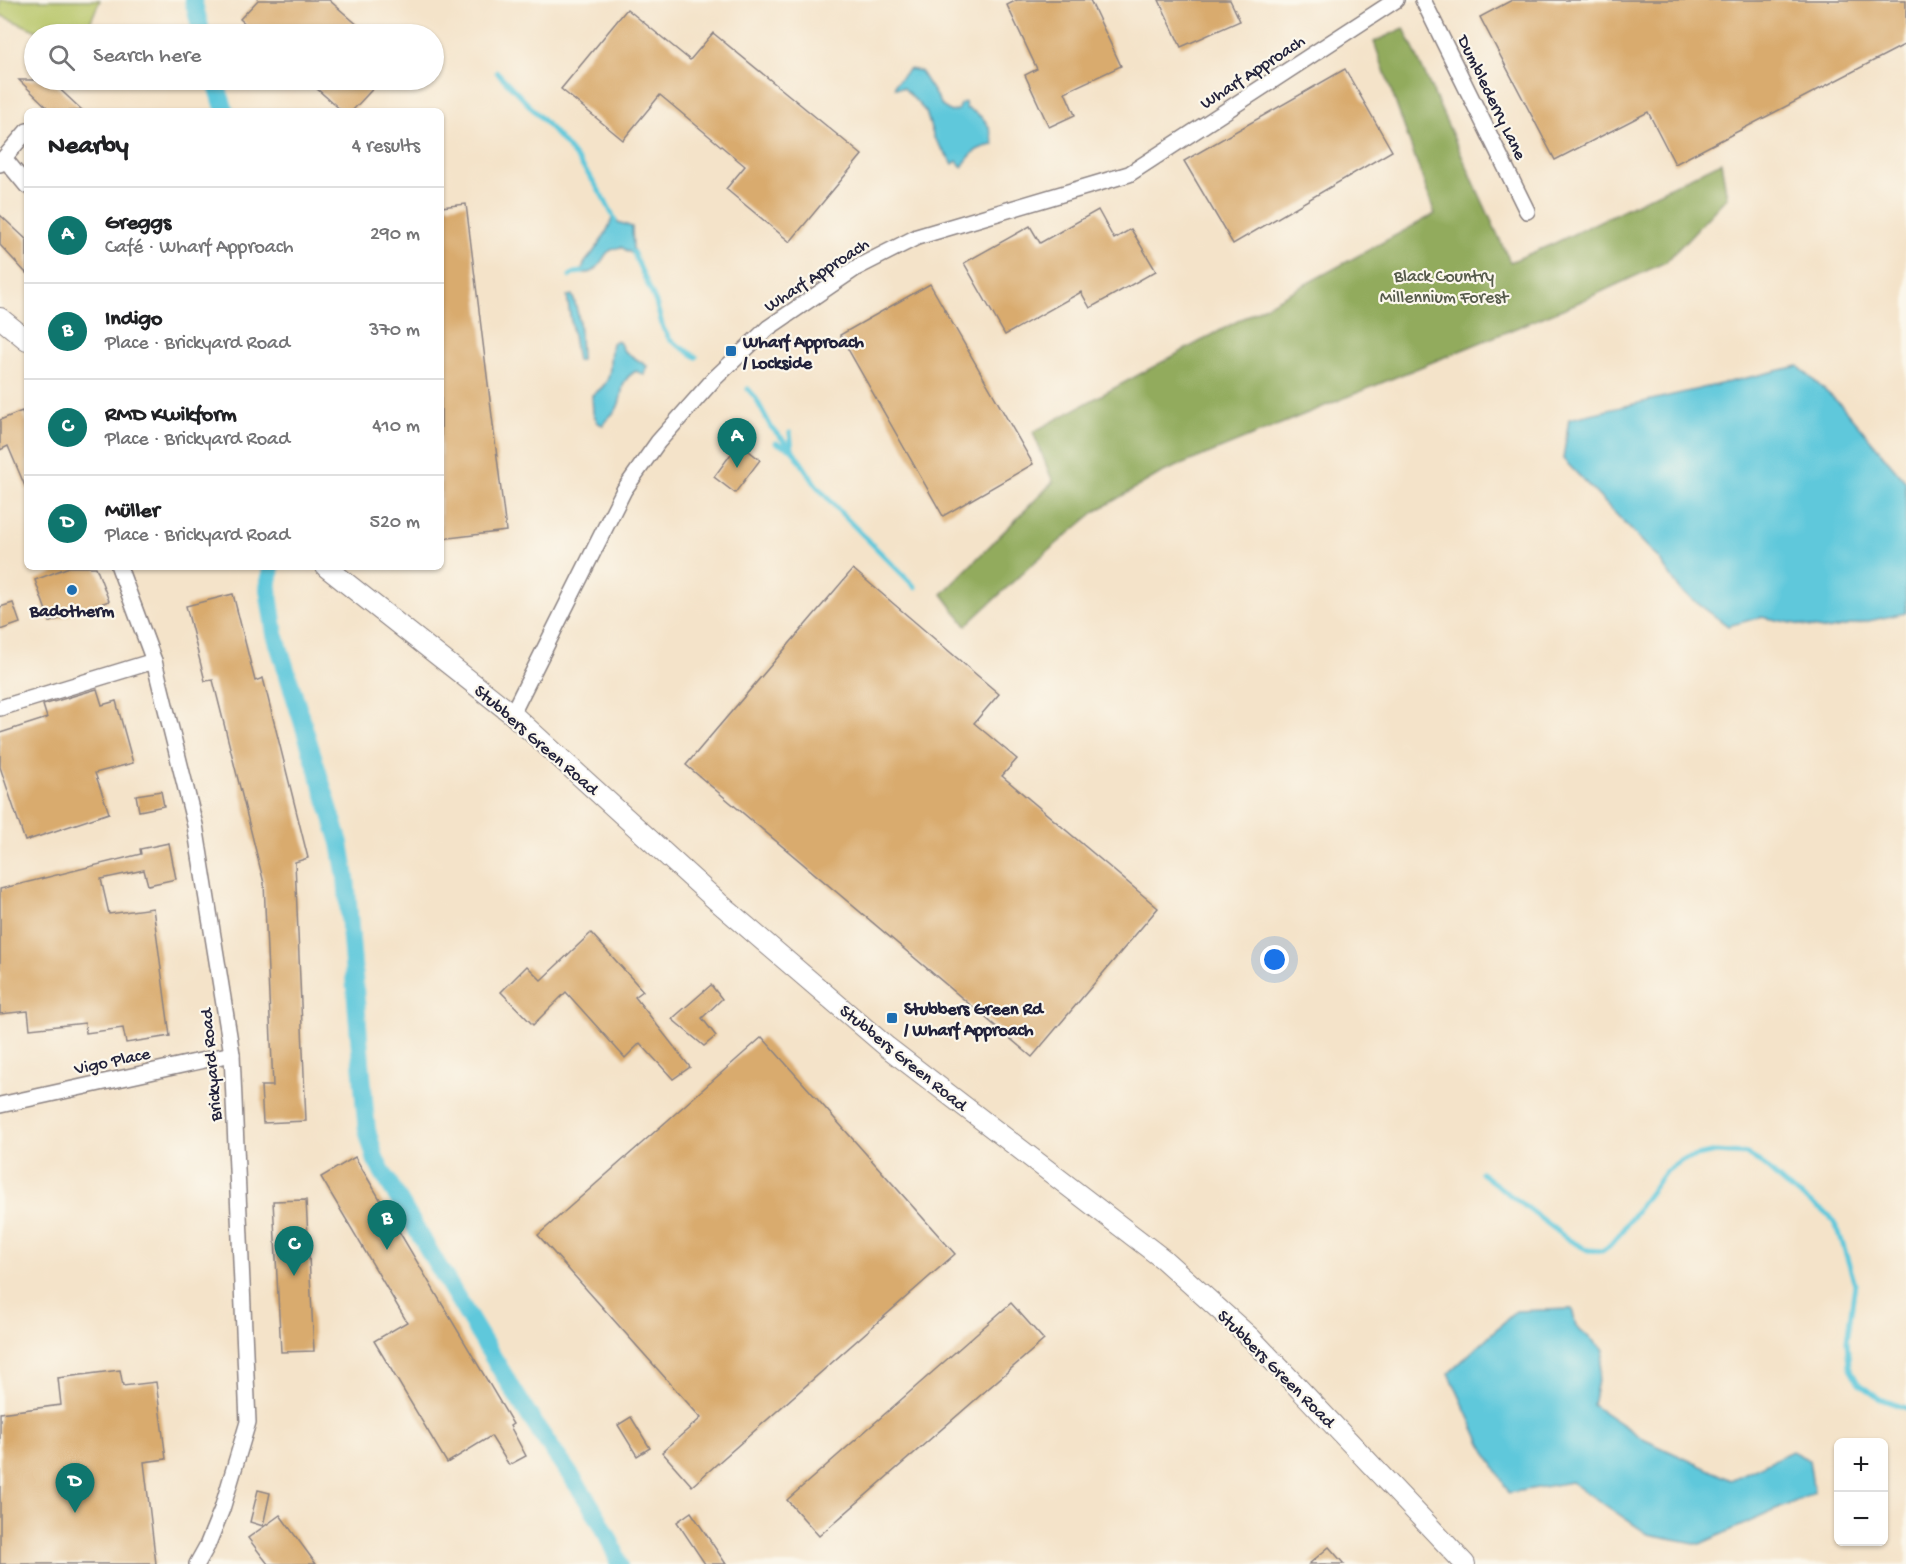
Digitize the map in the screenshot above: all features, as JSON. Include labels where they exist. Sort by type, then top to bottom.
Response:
[{"type":"street","name":"Wharf Approach","points":[[512,714],[624,490],[658,442],[688,408],[714,379],[768,328],[856,268],[917,237],[1129,174],[1396,0]]},
{"type":"street","name":"Dumblederry Lane","points":[[1423,0],[1527,211]]},
{"type":"street","points":[[24,135],[2,161],[24,183]]},
{"type":"street","points":[[0,318],[24,338]]},
{"type":"street","name":"Brickyard Road","points":[[120,570],[154,662],[195,825],[232,1054],[248,1422],[222,1509],[197,1564]]},
{"type":"street","name":"Stubbers Green Road","points":[[330,570],[512,714],[718,902],[870,1031],[1163,1259],[1243,1331],[1465,1564]]},
{"type":"street","points":[[0,708],[154,662]]},
{"type":"street","name":"Vigo Place","points":[[0,1104],[232,1054]]},
{"type":"green space","points":[[0,0],[100,0],[89,24],[24,25],[0,15]]},
{"type":"green space","name":"Black Country Millennium Forest","points":[[1404,28],[1510,262],[1555,243],[1721,162],[1727,197],[1666,262],[1577,303],[1161,473],[1096,511],[1030,566],[966,626],[942,594],[1053,482],[1033,432],[1435,214],[1374,42]]},
{"type":"water","points":[[909,69],[920,71],[943,107],[951,112],[958,110],[960,104],[965,102],[966,108],[983,118],[991,132],[994,145],[975,151],[962,167],[957,161],[953,164],[934,138],[926,112],[904,88],[895,88],[895,84]]},
{"type":"water","points":[[613,215],[618,222],[632,227],[633,249],[636,256],[621,247],[615,248],[607,253],[594,271],[582,272],[585,263],[610,225]]},
{"type":"water","points":[[572,295],[580,327],[581,360],[577,361],[567,296]]},
{"type":"water","points":[[619,342],[624,351],[647,366],[644,375],[636,371],[626,380],[616,410],[603,425],[598,423],[593,413],[592,395],[605,384],[608,378],[612,343]]},
{"type":"water","points":[[1798,366],[1842,406],[1906,482],[1906,613],[1827,630],[1761,617],[1728,626],[1681,591],[1659,559],[1563,459],[1569,419]]},
{"type":"water","points":[[1572,1309],[1576,1326],[1604,1350],[1593,1405],[1645,1440],[1731,1480],[1792,1451],[1809,1460],[1814,1493],[1700,1544],[1648,1534],[1571,1482],[1509,1493],[1480,1441],[1449,1373],[1516,1311]]},
{"type":"building","points":[[258,0],[329,0],[357,24],[246,24],[240,19]]},
{"type":"building","points":[[1017,0],[1090,0],[1121,66],[1065,92],[1075,115],[1049,127],[1025,75],[1037,69],[1007,5]]},
{"type":"building","points":[[1159,0],[1230,0],[1240,21],[1181,47]]},
{"type":"building","points":[[1512,0],[1906,0],[1906,44],[1675,164],[1648,112],[1555,160],[1480,17]]},
{"type":"building","points":[[627,9],[690,60],[713,33],[862,155],[790,242],[726,189],[745,166],[660,95],[623,140],[561,89]]},
{"type":"building","points":[[1345,69],[1392,151],[1233,244],[1184,161]]},
{"type":"building","points":[[29,90],[61,90],[80,108],[48,108]]},
{"type":"building","points":[[318,90],[372,90],[355,108],[339,108]]},
{"type":"building","points":[[466,204],[506,531],[444,539],[444,207]]},
{"type":"building","points":[[1098,210],[1114,239],[1131,229],[1156,271],[1090,308],[1081,292],[1005,335],[964,263],[1030,226],[1040,243]]},
{"type":"building","points":[[0,215],[24,237],[24,271],[0,245]]},
{"type":"building","points":[[930,284],[1033,464],[943,516],[840,335]]},
{"type":"building","points":[[22,411],[24,416],[24,484],[8,446],[0,450],[0,420]]},
{"type":"building","points":[[739,443],[760,460],[735,493],[714,477]]},
{"type":"building","points":[[853,569],[999,694],[974,723],[1017,759],[1002,776],[1158,908],[1032,1057],[686,765]]},
{"type":"building","name":"Badotherm","points":[[61,570],[97,570],[109,601],[50,622],[35,580]]},
{"type":"building","points":[[233,594],[255,681],[263,678],[308,858],[295,862],[306,1121],[263,1123],[261,1086],[273,1086],[264,883],[213,680],[205,681],[186,606]]},
{"type":"building","points":[[13,603],[20,623],[0,630],[0,607]]},
{"type":"building","points":[[97,689],[102,705],[116,701],[133,763],[95,773],[109,813],[25,841],[0,767],[0,733],[47,718],[43,705]]},
{"type":"building","points":[[161,791],[164,806],[139,811],[136,795]]},
{"type":"building","points":[[169,843],[176,879],[148,885],[144,870],[101,879],[109,914],[153,908],[170,1036],[126,1043],[123,1028],[86,1033],[85,1023],[30,1029],[28,1011],[0,1014],[0,889],[141,854],[140,849]]},
{"type":"building","points":[[591,933],[643,991],[635,997],[690,1067],[673,1079],[640,1043],[625,1058],[566,992],[533,1025],[501,992],[527,966],[541,980]]},
{"type":"building","points":[[711,985],[722,999],[702,1018],[716,1036],[704,1046],[672,1019]]},
{"type":"building","points":[[762,1037],[955,1254],[692,1486],[662,1452],[701,1418],[538,1235]]},
{"type":"building","points":[[355,1157],[513,1424],[510,1426],[526,1456],[509,1465],[491,1436],[447,1463],[374,1341],[407,1322],[321,1177]]},
{"type":"building","points":[[306,1200],[314,1351],[281,1352],[273,1201]]},
{"type":"building","points":[[1011,1303],[1044,1340],[819,1536],[787,1500]]},
{"type":"building","points":[[120,1370],[123,1386],[156,1382],[166,1459],[144,1462],[156,1564],[0,1564],[0,1413],[61,1405],[58,1378]]},
{"type":"building","points":[[631,1417],[650,1448],[637,1456],[618,1425]]},
{"type":"building","points":[[258,1490],[270,1493],[263,1526],[250,1522]]},
{"type":"building","points":[[691,1512],[726,1564],[705,1564],[677,1522]]},
{"type":"building","points":[[280,1515],[316,1564],[268,1564],[248,1538]]},
{"type":"building","points":[[1329,1547],[1344,1564],[1309,1564]]},
{"type":"waterway","points":[[193,0],[199,24]]},
{"type":"waterway","points":[[497,72],[578,160],[592,179],[615,220]]},
{"type":"waterway","points":[[218,90],[224,108]]},
{"type":"waterway","points":[[633,252],[656,303],[663,328],[670,340],[696,357]]},
{"type":"waterway","points":[[570,276],[582,272]]},
{"type":"waterway","points":[[748,389],[755,397],[771,427],[792,449],[816,485],[915,587]]},
{"type":"waterway","points":[[776,443],[792,449],[790,433]]},
{"type":"waterway","points":[[271,570],[268,589],[275,634],[340,843],[346,878],[367,1130],[376,1161],[539,1431],[590,1504],[611,1543],[619,1564]]},
{"type":"waterway","points":[[1481,1173],[1569,1240],[1588,1250],[1602,1251],[1618,1236],[1665,1172],[1684,1159],[1715,1152],[1746,1154],[1760,1162],[1785,1185],[1830,1216],[1839,1232],[1855,1284],[1847,1341],[1849,1366],[1859,1384],[1880,1399],[1906,1408]]},
{"type":"place","name":"Wharf Approach / Lockside","points":[[731,351]]},
{"type":"place","name":"Greggs","points":[[737,468]]},
{"type":"place","name":"Badotherm","points":[[72,590]]},
{"type":"place","name":"Stubbers Green Rd / Wharf Approach","points":[[892,1018]]},
{"type":"place","name":"Indigo","points":[[387,1250]]},
{"type":"place","name":"RMD Kwikform","points":[[294,1276]]},
{"type":"place","name":"Müller","points":[[75,1513]]}]
